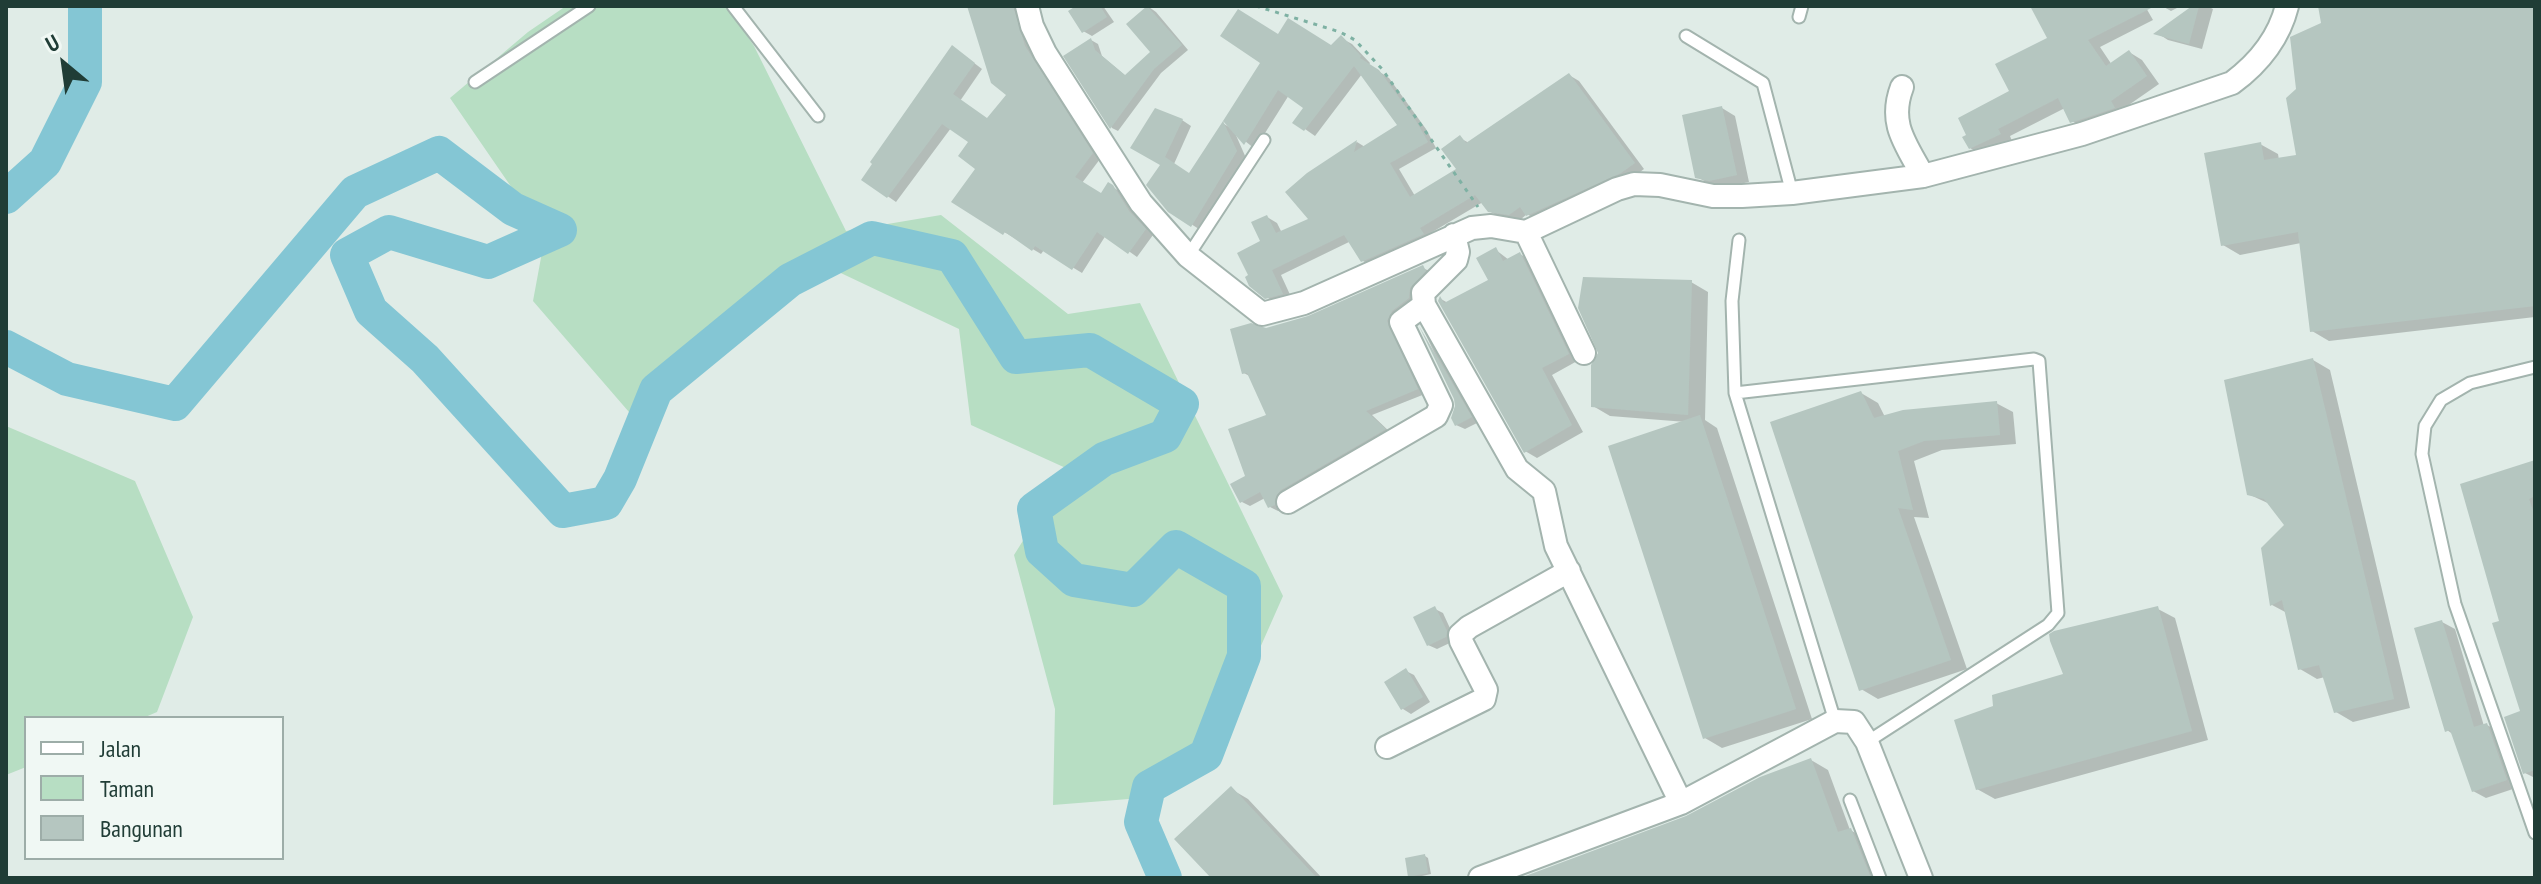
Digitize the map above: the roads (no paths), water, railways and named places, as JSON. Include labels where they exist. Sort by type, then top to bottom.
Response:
[{"type":"street","points":[[1027,6],[1038,40],[1065,87],[1141,203],[1188,256],[1258,313],[1264,314],[1304,303],[1472,228],[1491,226],[1526,232],[1634,184],[1660,185],[1713,196],[1792,193],[1923,176],[2082,134],[2232,83],[2266,51],[2276,36],[2287,6]]},
{"type":"street","points":[[1902,87],[1895,109],[1897,122],[1923,176]]},
{"type":"street","points":[[1526,232],[1584,353]]},
{"type":"street","points":[[1454,235],[1458,252],[1456,260],[1423,293],[1424,305],[1517,469],[1544,491],[1556,546],[1681,803]]},
{"type":"street","points":[[1288,502],[1436,416],[1441,410],[1401,322],[1424,305]]},
{"type":"street","points":[[1387,747],[1484,699],[1486,690],[1463,647],[1460,635],[1569,571]]},
{"type":"street","points":[[1480,878],[1681,803],[1835,721],[1854,722],[1867,742],[1921,878]]},
{"type":"lane","points":[[475,82],[589,6]]},
{"type":"lane","points":[[733,6],[818,116]]},
{"type":"lane","points":[[1686,36],[1763,83],[1792,193]]},
{"type":"lane","points":[[1188,256],[1264,140]]},
{"type":"lane","points":[[1739,240],[1732,301],[1735,393],[1835,721]]},
{"type":"lane","points":[[1735,393],[2034,359],[2039,361],[2058,613],[2048,625],[1867,742]]},
{"type":"lane","points":[[2535,367],[2470,383],[2441,400],[2425,426],[2422,454],[2455,604],[2535,833]]},
{"type":"lane","points":[[1850,800],[1880,878]]},
{"type":"waterway","points":[[6,197],[45,162],[85,82],[85,6]]},
{"type":"waterway","points":[[6,347],[67,379],[175,404],[355,192],[439,153],[513,209],[560,230],[488,262],[389,232],[347,255],[371,311],[425,359],[563,511],[606,503],[620,479],[656,390],[790,280],[872,238],[952,256],[1016,357],[1090,350],[1182,404],[1165,436],[1104,459],[1034,509],[1042,551],[1074,580],[1133,590],[1176,547],[1244,586],[1244,656],[1206,755],[1149,787],[1141,822],[1165,878]]}]
